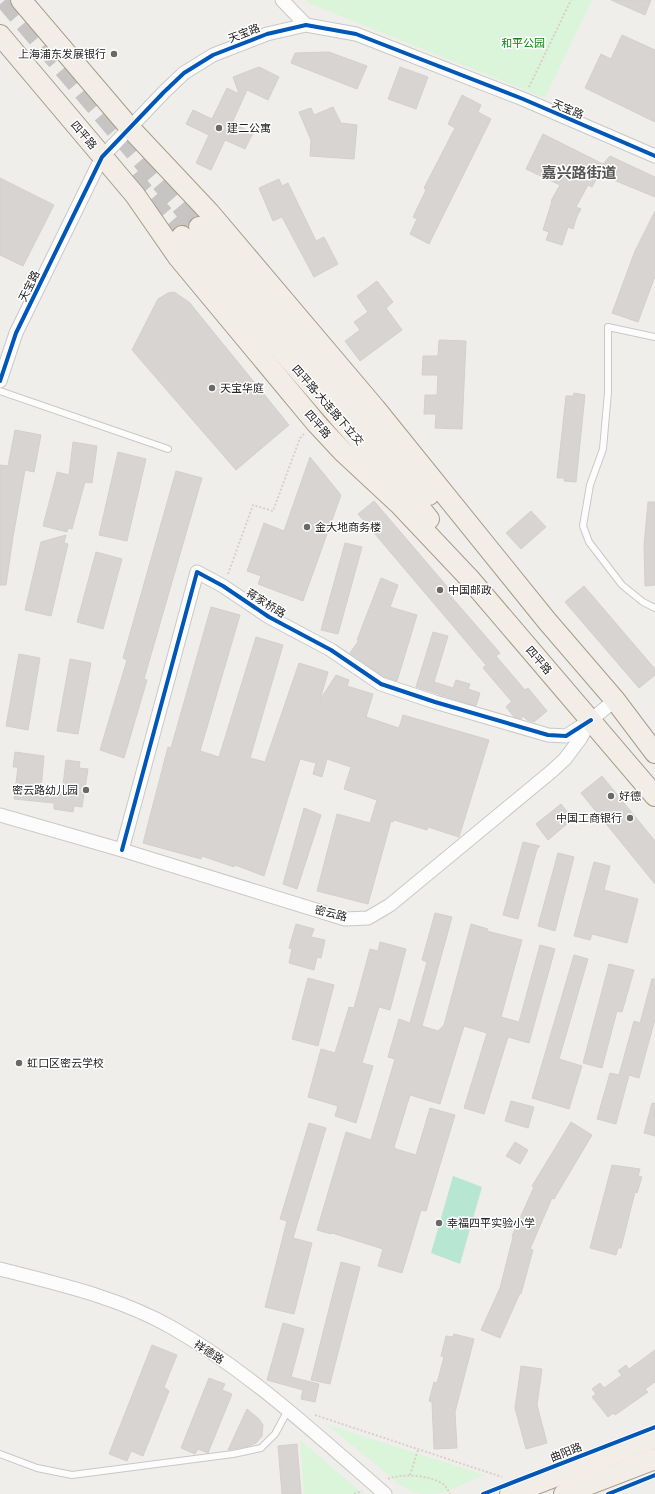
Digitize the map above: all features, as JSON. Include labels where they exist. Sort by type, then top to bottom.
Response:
[{"type":"main road","points":[[21,0],[130,128],[209,212],[375,408],[547,621],[615,700],[655,752]]},
{"type":"main road","name":"四平路","points":[[0,35],[135,195],[178,258],[316,423],[343,452],[399,504],[470,578],[655,796]]},
{"type":"main road","name":"四平路-大连路下立交","points":[[470,578],[439,533],[411,497],[378,462],[190,231],[279,321],[315,366],[457,528],[489,550]]},
{"type":"main road","name":"曲阳路","points":[[506,1485],[655,1438]]},
{"type":"main road","points":[[564,1494],[655,1459]]},
{"type":"street","points":[[282,0],[306,25]]},
{"type":"street","name":"天宝路","points":[[0,381],[16,333],[102,157],[184,73],[213,55],[267,34],[306,25],[356,34],[523,99],[655,156]]},
{"type":"street","name":"蒋家桥路","points":[[122,850],[197,572],[223,586],[269,617],[331,650],[381,684],[435,702],[548,735],[566,736],[591,720]]},
{"type":"street","name":"密云路","points":[[0,815],[122,850],[345,919],[368,918],[390,905],[552,771],[565,759],[580,739],[591,720],[615,700]]},
{"type":"street","name":"祥德路","points":[[0,1269],[99,1296],[132,1309],[170,1327],[244,1375],[288,1410],[385,1494]]},
{"type":"lane","points":[[655,337],[608,327],[608,392],[604,449],[590,485],[583,526],[589,542],[622,585],[643,602],[655,608]]},
{"type":"lane","points":[[0,391],[168,448]]},
{"type":"lane","points":[[0,1454],[38,1468],[72,1475],[232,1454],[261,1448],[274,1434],[288,1410]]},
{"type":"path","points":[[523,99],[571,0]]},
{"type":"path","points":[[223,586],[253,505],[273,511],[300,438],[316,423]]},
{"type":"path","points":[[315,1415],[419,1450],[506,1485]]},
{"type":"path","points":[[410,1476],[419,1450]]},
{"type":"path","points":[[388,1479],[395,1476],[410,1476],[442,1484],[450,1494]]},
{"type":"path","points":[[354,1494],[363,1490]]},
{"type":"green space","name":"和平公园","points":[[305,0],[592,0],[545,98],[310,4]]},
{"type":"green space","points":[[453,1176],[482,1187],[460,1264],[431,1253]]},
{"type":"green space","points":[[328,1425],[485,1475],[442,1493],[425,1494],[413,1492],[399,1484]]},
{"type":"green space","points":[[300,1440],[363,1494],[304,1494]]},
{"type":"building","points":[[611,0],[651,0],[645,15]]},
{"type":"building","points":[[622,35],[655,50],[655,122],[585,88],[601,54],[611,59]]},
{"type":"building","points":[[329,52],[367,66],[357,89],[291,63],[295,53]]},
{"type":"building","name":"建二公寓","points":[[259,67],[279,77],[268,100],[247,90],[232,123],[253,133],[245,149],[225,140],[211,170],[196,163],[209,135],[186,124],[193,110],[212,119],[227,88],[239,94],[233,77]]},
{"type":"building","points":[[400,67],[428,77],[416,109],[388,99]]},
{"type":"building","points":[[462,95],[481,105],[478,112],[491,119],[429,244],[410,234],[417,219],[413,217],[426,190],[424,188],[455,128],[448,124]]},
{"type":"building","points":[[333,107],[341,123],[357,125],[354,159],[310,156],[311,140],[299,112],[311,108],[314,115]]},
{"type":"building","points":[[543,134],[603,164],[610,156],[655,177],[655,197],[599,174],[592,187],[588,185],[576,207],[581,209],[573,229],[568,227],[562,245],[546,240],[549,232],[543,230],[551,201],[560,185],[526,169]]},
{"type":"building","points":[[0,178],[54,205],[23,266],[0,255]]},
{"type":"building","points":[[279,179],[282,186],[288,183],[316,241],[324,237],[338,264],[314,277],[282,217],[273,221],[259,188]]},
{"type":"building","points":[[655,211],[655,276],[638,322],[612,313],[635,251]]},
{"type":"building","points":[[377,281],[393,302],[386,308],[402,330],[360,361],[345,341],[360,330],[354,322],[368,312],[357,296]]},
{"type":"building","name":"天宝华庭","points":[[174,292],[189,302],[289,425],[236,470],[132,350],[158,299],[168,293]]},
{"type":"building","points":[[439,340],[466,341],[462,429],[435,428],[436,414],[424,414],[425,395],[437,395],[438,375],[422,375],[423,356],[438,356]]},
{"type":"building","points":[[574,393],[585,395],[576,482],[564,481],[564,478],[557,478],[566,396],[573,396]]},
{"type":"building","points":[[15,430],[41,435],[34,472],[25,470],[6,585],[0,585],[0,465],[8,466]]},
{"type":"building","points":[[73,442],[97,446],[92,483],[85,482],[72,529],[68,528],[67,532],[43,526],[57,472],[69,475]]},
{"type":"building","points":[[118,452],[146,459],[127,541],[99,535]]},
{"type":"building","name":"金大地商务楼","points":[[310,457],[341,495],[303,601],[258,584],[261,576],[247,571],[264,523],[284,531]]},
{"type":"building","points":[[176,471],[202,478],[144,679],[147,680],[124,758],[100,750],[127,660],[123,658]]},
{"type":"building","points":[[374,501],[451,591],[448,593],[500,653],[496,656],[525,690],[528,688],[547,711],[534,722],[527,720],[523,716],[521,719],[514,717],[506,707],[512,702],[483,668],[486,665],[358,514]]},
{"type":"building","points":[[648,502],[655,502],[655,585],[645,586],[644,545]]},
{"type":"building","points":[[531,511],[546,527],[521,549],[506,533]]},
{"type":"building","points":[[66,535],[64,543],[68,544],[51,616],[25,610],[41,542]]},
{"type":"building","points":[[345,543],[362,547],[338,634],[321,630]]},
{"type":"building","points":[[96,552],[122,559],[103,629],[77,622]]},
{"type":"building","points":[[381,578],[398,585],[390,607],[417,615],[397,681],[385,677],[350,653],[359,640],[357,640]]},
{"type":"building","points":[[584,586],[655,669],[655,675],[639,688],[565,602]]},
{"type":"building","points":[[211,607],[240,615],[200,751],[219,757],[256,637],[283,645],[250,758],[265,762],[299,663],[328,672],[320,700],[336,675],[349,680],[347,686],[373,694],[366,717],[399,728],[403,715],[489,740],[459,837],[428,827],[427,830],[394,820],[393,822],[391,821],[368,904],[317,891],[337,814],[370,823],[377,800],[344,789],[351,767],[327,759],[322,777],[313,774],[316,763],[300,759],[264,876],[235,865],[234,867],[202,856],[201,859],[143,843],[168,747],[171,748]]},
{"type":"building","points":[[433,632],[448,636],[434,682],[453,688],[456,680],[470,684],[468,689],[480,693],[476,706],[416,687]]},
{"type":"building","points":[[19,654],[40,658],[28,730],[6,726]]},
{"type":"building","points":[[70,659],[91,663],[78,734],[57,731]]},
{"type":"building","points":[[15,752],[44,756],[41,790],[62,793],[66,760],[80,762],[79,768],[88,769],[82,807],[74,806],[73,812],[54,809],[54,803],[14,799],[18,767],[13,767]]},
{"type":"building","points":[[602,776],[655,841],[655,884],[581,793]]},
{"type":"building","points":[[561,804],[573,819],[548,840],[536,824]]},
{"type":"building","points":[[304,808],[321,815],[297,889],[283,884]]},
{"type":"building","points":[[523,842],[540,846],[537,849],[518,919],[503,915]]},
{"type":"building","points":[[558,853],[574,857],[555,931],[538,926]]},
{"type":"building","points":[[594,862],[610,866],[604,890],[638,899],[627,943],[592,934],[590,940],[574,936]]},
{"type":"building","points":[[435,913],[452,917],[422,1026],[438,1031],[444,1025],[471,924],[488,929],[487,931],[522,940],[501,1017],[519,1022],[540,945],[555,949],[529,1043],[508,1037],[484,1114],[464,1108],[487,1033],[464,1026],[440,1104],[410,1095],[394,1147],[396,1149],[416,1155],[430,1108],[455,1115],[426,1211],[421,1210],[402,1273],[378,1266],[383,1249],[332,1233],[317,1230],[346,1132],[371,1140],[395,1059],[388,1057],[399,1019],[410,1023],[427,962],[422,960]]},
{"type":"building","points":[[296,924],[314,929],[311,937],[325,940],[321,958],[317,957],[314,970],[289,963],[292,949],[289,948]]},
{"type":"building","points":[[380,942],[406,949],[390,1010],[379,1007],[362,1063],[373,1066],[356,1123],[335,1116],[338,1106],[308,1097],[321,1049],[335,1053],[349,1007],[354,1008],[370,949],[378,951]]},
{"type":"building","points":[[574,955],[588,959],[559,1059],[582,1066],[569,1109],[532,1098]]},
{"type":"building","points":[[609,964],[634,970],[622,1012],[617,1011],[602,1068],[583,1063]]},
{"type":"building","points":[[308,978],[334,985],[318,1046],[292,1039]]},
{"type":"building","points":[[652,979],[655,979],[655,1019],[639,1078],[629,1075],[616,1124],[597,1119],[610,1073],[619,1075],[634,1021],[640,1023]]},
{"type":"building","points":[[511,1101],[534,1107],[528,1128],[505,1121]]},
{"type":"building","points":[[652,1103],[655,1104],[655,1136],[644,1133]]},
{"type":"building","points":[[571,1122],[592,1135],[554,1199],[552,1198],[530,1249],[533,1250],[521,1294],[520,1293],[500,1338],[481,1330],[500,1288],[512,1236],[534,1187],[532,1186]]},
{"type":"building","points":[[309,1123],[326,1128],[293,1238],[312,1243],[294,1314],[265,1307],[287,1221],[280,1219]]},
{"type":"building","points":[[515,1142],[528,1150],[520,1164],[506,1156]]},
{"type":"building","points":[[612,1165],[640,1169],[638,1176],[642,1177],[637,1193],[635,1192],[621,1248],[618,1248],[616,1255],[590,1248]]},
{"type":"building","points":[[341,1262],[360,1267],[330,1384],[311,1380]]},
{"type":"building","points":[[283,1323],[304,1329],[291,1377],[319,1384],[315,1402],[301,1399],[303,1390],[267,1380]]},
{"type":"building","points":[[454,1334],[474,1339],[455,1412],[457,1448],[434,1449],[432,1402],[429,1401],[434,1382],[437,1383],[444,1357],[441,1356],[446,1336],[453,1337]]},
{"type":"building","points":[[152,1345],[177,1355],[164,1387],[169,1391],[143,1456],[131,1451],[127,1461],[109,1454]]},
{"type":"building","points":[[655,1350],[655,1382],[645,1389],[648,1392],[615,1415],[613,1413],[608,1417],[592,1397],[596,1394],[592,1389],[600,1383],[604,1388],[622,1375],[618,1371],[626,1365],[629,1369]]},
{"type":"building","points":[[521,1366],[542,1369],[537,1405],[547,1443],[526,1449],[515,1408]]},
{"type":"building","points":[[209,1378],[225,1384],[222,1390],[232,1394],[208,1453],[198,1449],[195,1454],[181,1448]]},
{"type":"building","points":[[247,1409],[259,1419],[263,1425],[262,1436],[256,1443],[249,1446],[228,1450]]},
{"type":"building","points":[[297,1444],[301,1494],[282,1494],[278,1446]]},
{"type":"tunnel","points":[[5,0],[199,227]]},
{"type":"tunnel","points":[[131,177],[182,236]]},
{"type":"cycle path","points":[[0,381],[16,333],[102,157],[184,73],[213,55],[267,34],[306,25],[356,34],[523,99],[655,156]]},
{"type":"cycle path","points":[[122,850],[197,572],[223,586],[269,617],[331,650],[381,684],[435,702],[548,735],[566,736],[591,720]]},
{"type":"cycle path","points":[[483,1494],[655,1427]]},
{"type":"cycle path","points":[[608,1494],[655,1475]]},
{"type":"place","name":"上海浦东发展银行","points":[[114,54]]},
{"type":"place","name":"建二公寓","points":[[219,128]]},
{"type":"place","name":"天宝华庭","points":[[212,388]]},
{"type":"place","name":"金大地商务楼","points":[[307,527]]},
{"type":"place","name":"中国邮政","points":[[440,590]]},
{"type":"place","name":"密云路幼儿园","points":[[86,790]]},
{"type":"place","name":"好德","points":[[611,796]]},
{"type":"place","name":"中国工商银行","points":[[630,818]]},
{"type":"place","name":"虹口区密云学校","points":[[19,1063]]},
{"type":"place","name":"幸福四平实验小学","points":[[439,1223]]},
{"type":"district","name":"嘉兴路街道","points":[[579,173]]}]
